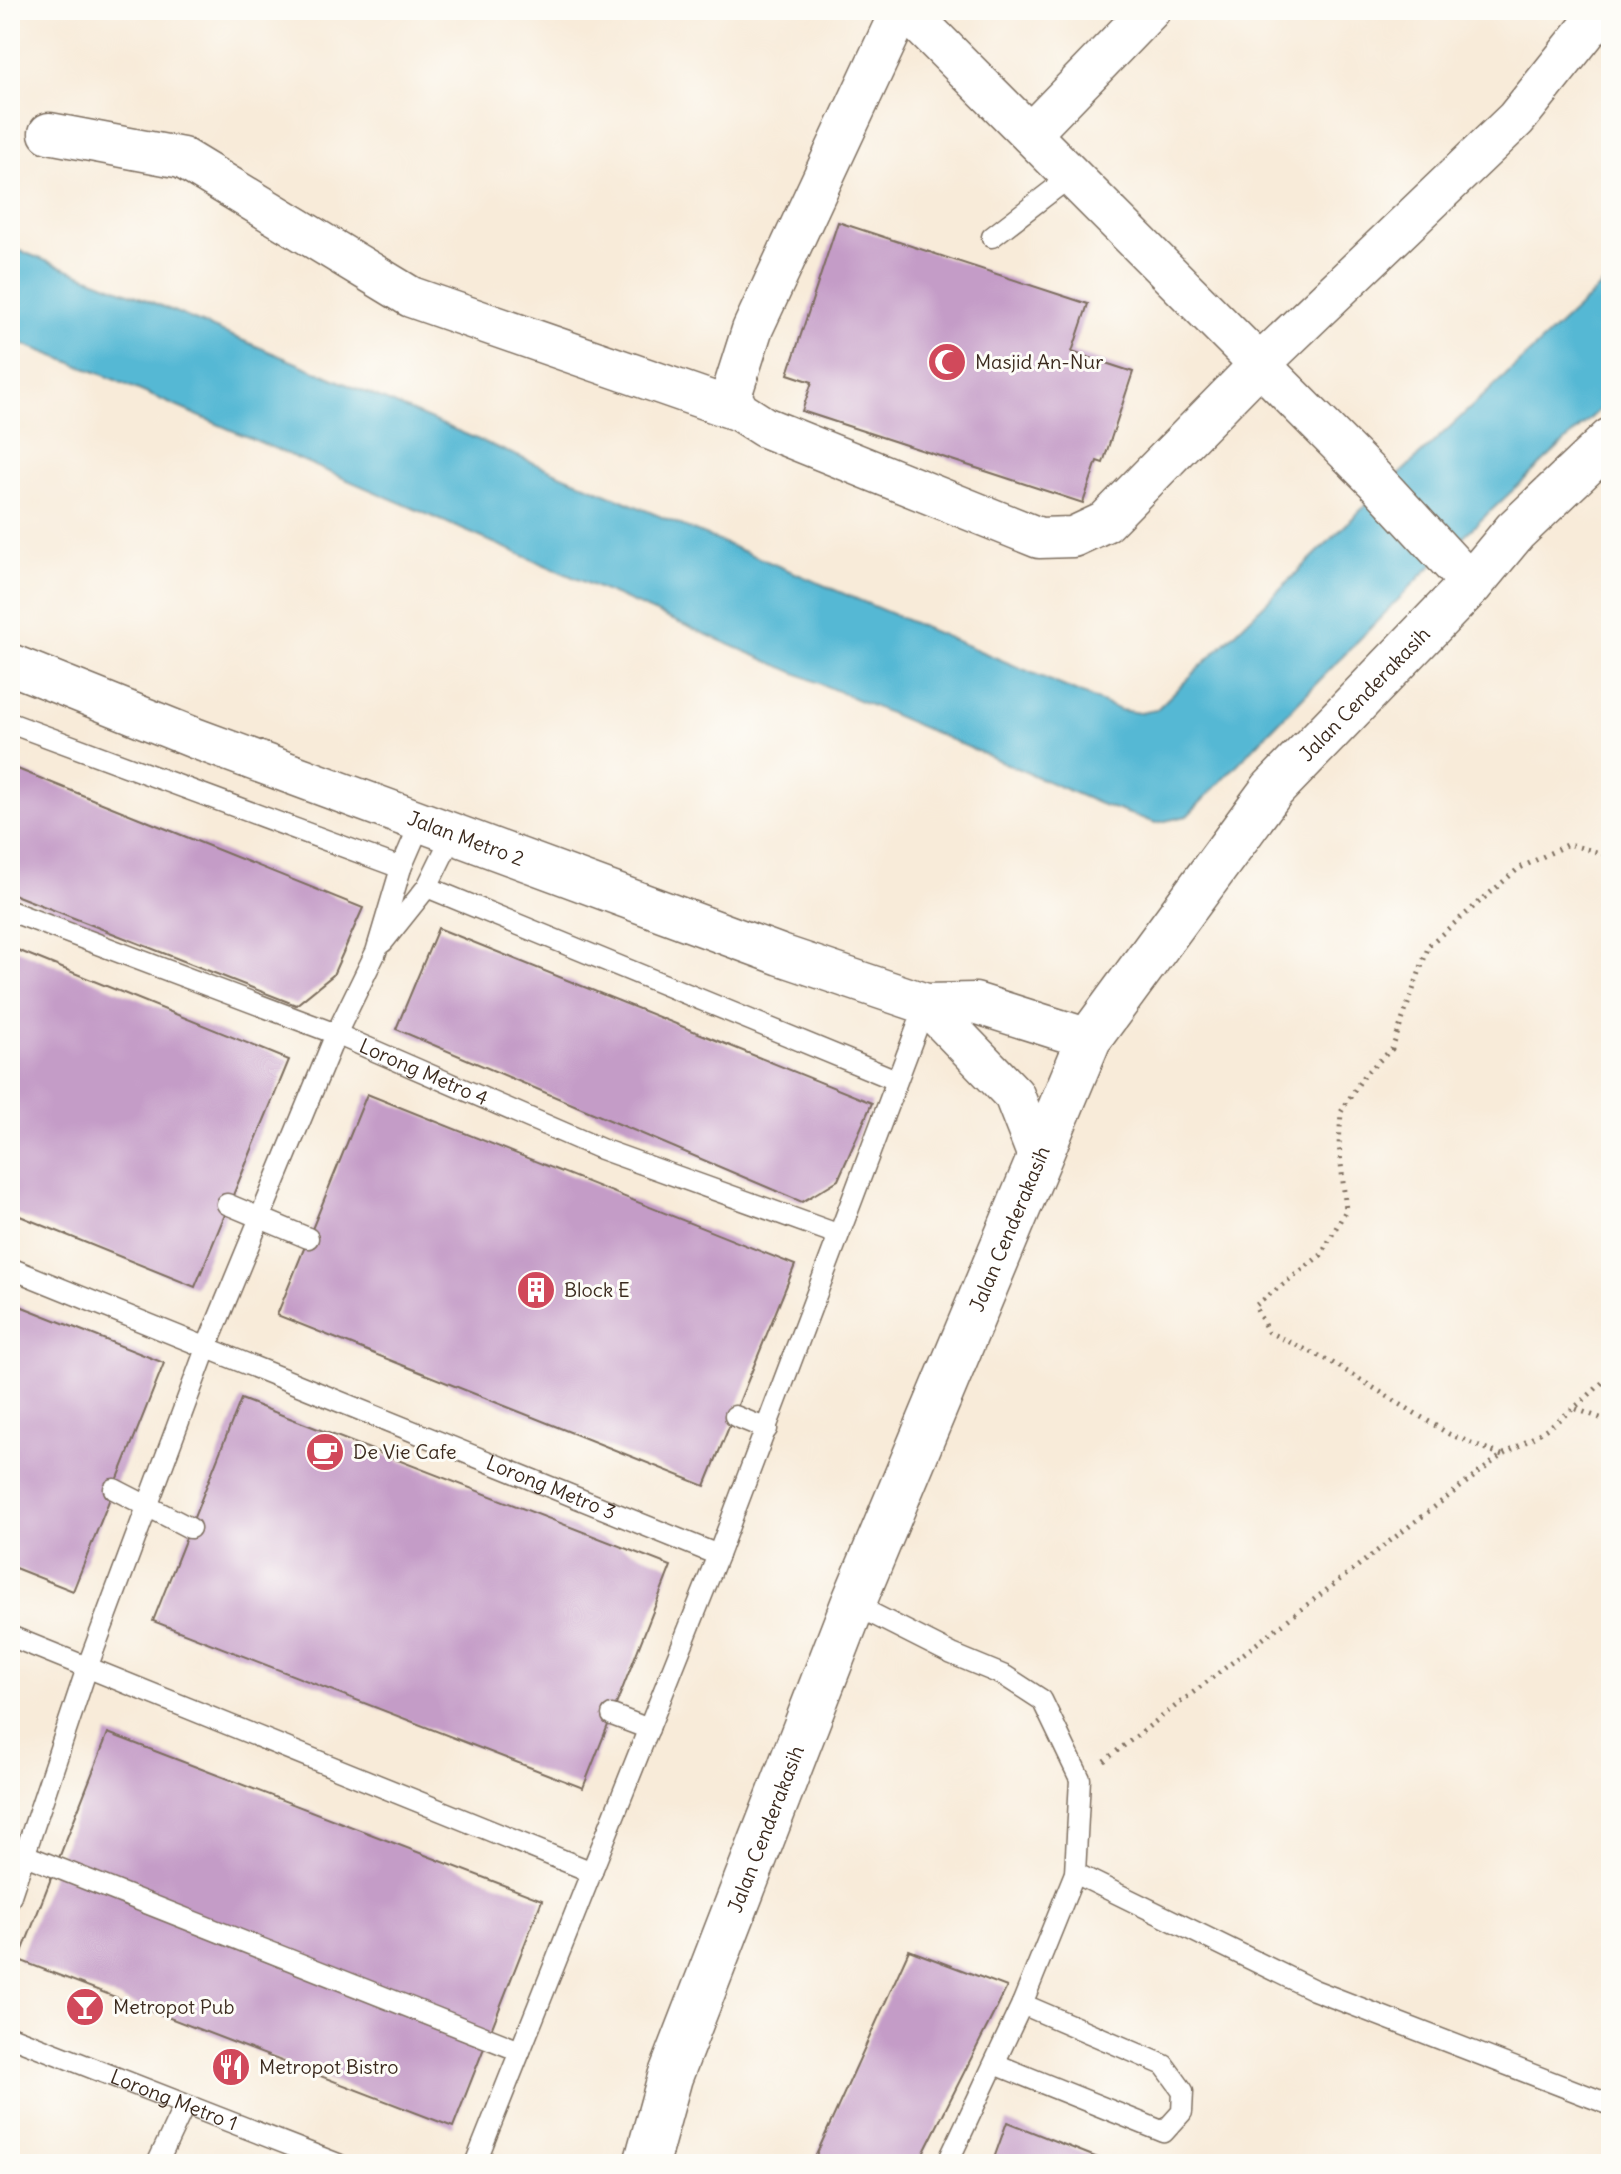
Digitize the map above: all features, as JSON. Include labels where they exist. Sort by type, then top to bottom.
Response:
[{"type":"street","points":[[739,411],[731,396],[752,330],[903,10],[1374,479],[1462,574]]},
{"type":"street","points":[[1030,134],[1150,10]]},
{"type":"street","points":[[49,133],[182,158],[411,297],[739,411],[764,427],[1039,538],[1073,537],[1105,522],[1259,365],[1516,119],[1603,10]]},
{"type":"street","name":"Jalan Cenderakasih","points":[[646,2164],[670,2077],[853,1604],[1089,1039],[1272,790],[1462,574],[1515,531],[1611,440]]},
{"type":"street","name":"Jalan Metro 2","points":[[10,664],[437,828],[781,955],[926,1004],[975,1003],[1089,1039]]},
{"type":"street","name":"Jalan Metro 2","points":[[926,1004],[1014,1095],[1039,1159]]},
{"type":"street","points":[[628,2164],[670,2077]]},
{"type":"lane","points":[[992,237],[1071,176]]},
{"type":"lane","points":[[10,723],[401,868]]},
{"type":"lane","points":[[10,1898],[87,1668],[207,1346],[336,1034],[376,952],[401,868],[437,828]]},
{"type":"lane","points":[[376,952],[427,887],[437,828]]},
{"type":"lane","points":[[427,887],[896,1080]]},
{"type":"lane","name":"Lorong Metro 4","points":[[10,911],[336,1034],[601,1149],[837,1234]]},
{"type":"lane","points":[[475,2164],[767,1429],[837,1234],[926,1004]]},
{"type":"lane","points":[[227,1204],[308,1238]]},
{"type":"lane","name":"Lorong Metro 3","points":[[10,1268],[718,1555]]},
{"type":"lane","points":[[735,1416],[767,1429]]},
{"type":"lane","points":[[114,1489],[147,1509],[190,1528]]},
{"type":"lane","points":[[853,1604],[952,1654],[1005,1676],[1042,1700],[1080,1779],[1075,1873],[1022,2004],[947,2164]]},
{"type":"lane","points":[[10,1636],[592,1872]]},
{"type":"lane","points":[[612,1715],[649,1729]]},
{"type":"lane","points":[[25,1855],[520,2051]]},
{"type":"lane","points":[[1075,1873],[1314,1990],[1611,2105]]},
{"type":"lane","points":[[995,2064],[1164,2132],[1182,2112],[1183,2091],[1164,2065],[1022,2004]]},
{"type":"lane","name":"Lorong Metro 1","points":[[12,2039],[338,2164]]},
{"type":"lane","points":[[157,2164],[184,2106]]},
{"type":"path","points":[[1502,1455],[1449,1434],[1328,1360],[1268,1332],[1255,1306],[1321,1255],[1346,1210],[1339,1145],[1341,1112],[1364,1075],[1392,1049],[1429,945],[1518,869],[1568,844],[1611,856]]},
{"type":"path","points":[[1080,1779],[1502,1455],[1546,1432],[1576,1409],[1611,1374]]},
{"type":"path","points":[[1576,1409],[1611,1422]]},
{"type":"water","points":[[10,247],[142,298],[1120,710],[1140,713],[1156,710],[1361,510],[1611,277],[1611,399],[1424,573],[1187,816],[1156,823],[1100,804],[106,376],[10,339]]},
{"type":"building","name":"Masjid An-Nur","points":[[838,222],[1088,304],[1072,352],[1133,372],[1103,463],[1097,461],[1083,503],[802,411],[812,382],[788,374]]},
{"type":"building","points":[[10,766],[363,908],[333,975],[296,1005],[10,893]]},
{"type":"building","points":[[438,928],[872,1103],[838,1180],[802,1202],[396,1029]]},
{"type":"building","points":[[10,947],[289,1060],[195,1287],[10,1212]]},
{"type":"building","name":"Block E","points":[[367,1094],[795,1265],[705,1486],[277,1315]]},
{"type":"building","points":[[10,1302],[164,1363],[73,1591],[10,1566]]},
{"type":"building","points":[[241,1399],[671,1566],[583,1788],[153,1621]]},
{"type":"building","points":[[108,1733],[542,1900],[453,2127],[19,1960]]},
{"type":"building","points":[[909,1950],[1007,1987],[918,2164],[812,2164]]},
{"type":"building","points":[[1007,2122],[1113,2164],[992,2164]]},
{"type":"place","name":"Masjid An-Nur","points":[[947,362]]},
{"type":"place","name":"Block E","points":[[536,1290]]},
{"type":"place","name":"De Vie Cafe","points":[[325,1452]]},
{"type":"place","name":"Metropot Pub","points":[[85,2007]]},
{"type":"place","name":"Metropot Bistro","points":[[231,2067]]}]
